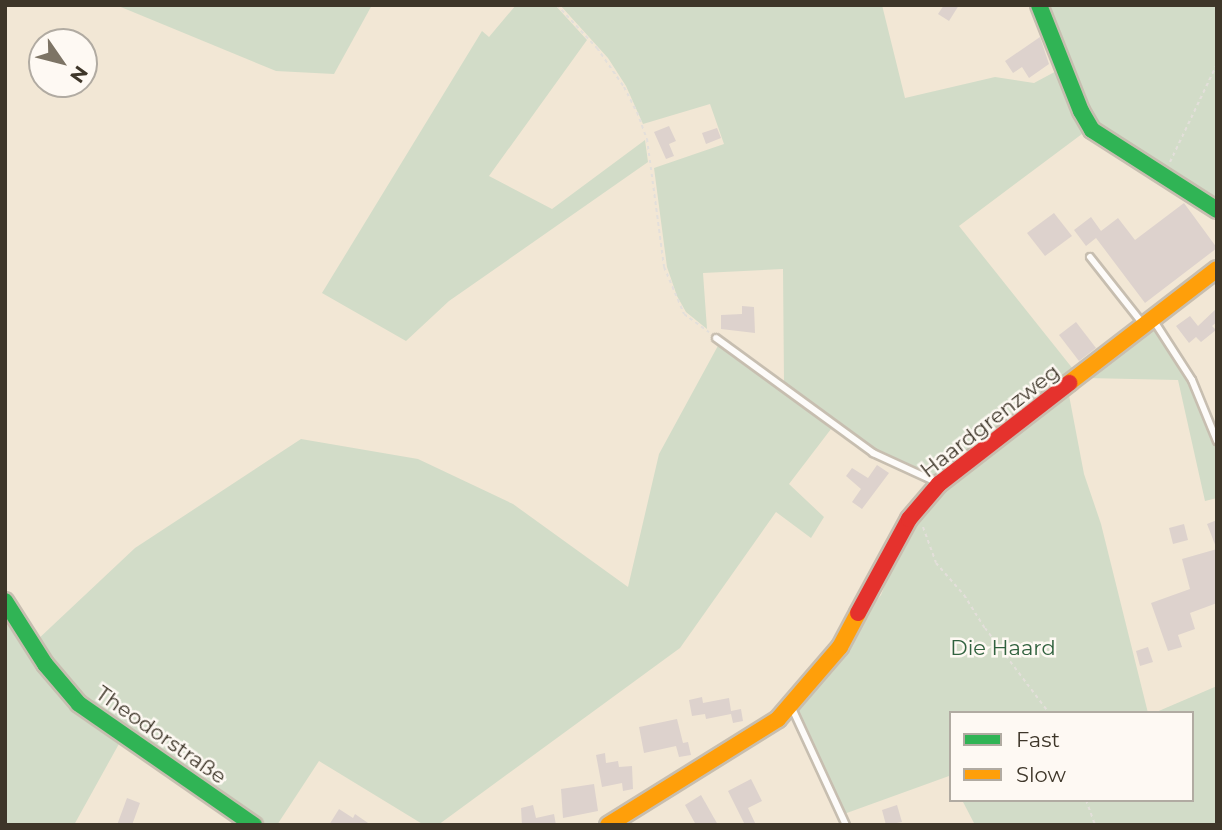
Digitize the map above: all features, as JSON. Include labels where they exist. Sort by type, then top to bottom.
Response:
[{"type":"street","points":[[1039,5],[1081,111],[1092,130],[1102,140],[1217,210]]},
{"type":"street","name":"Haardgrenzweg","points":[[608,825],[778,719],[840,647],[916,510],[939,484],[1217,269]]},
{"type":"street","name":"Theodorstraße","points":[[5,601],[45,664],[79,704],[254,825]]},
{"type":"lane","points":[[1090,257],[1148,323],[1192,380],[1217,441]]},
{"type":"lane","points":[[716,338],[863,447],[939,484]]},
{"type":"lane","points":[[791,704],[846,825]]},
{"type":"path","points":[[558,5],[597,48],[637,112],[647,139],[664,267],[684,314],[716,338]]},
{"type":"path","points":[[1164,176],[1217,64]]},
{"type":"path","points":[[916,510],[936,562],[964,595],[985,628],[1047,711]]},
{"type":"path","points":[[1087,802],[1095,825]]},
{"type":"green space","points":[[116,5],[372,5],[334,74],[276,71]]},
{"type":"green space","points":[[516,5],[555,5],[587,40],[489,176],[552,209],[645,140],[648,162],[449,301],[406,341],[322,293],[482,31],[489,37]]},
{"type":"green space","points":[[560,5],[882,5],[905,98],[995,77],[1034,83],[1062,68],[1086,131],[959,226],[1077,374],[939,482],[875,452],[837,426],[784,384],[783,269],[703,273],[707,329],[686,312],[677,296],[667,267],[654,168],[724,144],[710,104],[643,124],[626,86],[608,58]]},
{"type":"green space","points":[[1042,5],[1217,5],[1217,206],[1101,137]]},
{"type":"green space","points":[[1152,324],[1189,381],[1217,446],[1217,498],[1205,501],[1178,380],[1086,378]]},
{"type":"green space","points":[[720,342],[831,429],[789,484],[824,517],[811,538],[776,512],[680,648],[438,825],[424,825],[319,761],[277,825],[259,825],[96,715],[35,642],[135,548],[301,439],[418,459],[513,504],[628,587],[659,454]]},
{"type":"green space","name":"Die Haard","points":[[1068,390],[1084,474],[1101,524],[1148,711],[949,711],[949,776],[844,814],[793,705],[881,595],[910,520],[939,484]]},
{"type":"green space","points":[[5,614],[51,687],[120,742],[74,825],[5,825]]},
{"type":"green space","points":[[1217,686],[1217,825],[975,825],[963,802],[1194,802],[1194,711],[1159,711]]},
{"type":"building","points":[[944,5],[959,5],[949,21],[938,14]]},
{"type":"building","points":[[1040,37],[1049,64],[1029,78],[1022,67],[1013,73],[1005,61]]},
{"type":"building","points":[[669,126],[676,141],[669,144],[674,156],[666,159],[654,132]]},
{"type":"building","points":[[717,128],[721,138],[706,144],[702,133]]},
{"type":"building","points":[[1184,203],[1217,248],[1145,303],[1096,238],[1086,246],[1074,230],[1091,217],[1101,231],[1118,218],[1135,240]]},
{"type":"building","points":[[1054,213],[1072,236],[1045,256],[1027,233]]},
{"type":"building","points":[[742,306],[754,307],[755,333],[721,329],[721,315],[742,314]]},
{"type":"building","points":[[1217,308],[1217,322],[1212,326],[1216,330],[1201,342],[1196,337],[1189,343],[1176,326],[1190,316],[1198,326]]},
{"type":"building","points":[[1076,322],[1096,348],[1079,361],[1059,335]]},
{"type":"building","points":[[877,465],[889,473],[862,509],[852,502],[861,489],[846,476],[852,468],[868,478]]},
{"type":"building","points":[[1217,520],[1217,547],[1216,547],[1207,524]]},
{"type":"building","points":[[1184,524],[1188,540],[1173,544],[1169,528]]},
{"type":"building","points":[[1217,549],[1217,603],[1190,613],[1195,629],[1178,635],[1182,647],[1168,651],[1151,603],[1190,589],[1182,559]]},
{"type":"building","points":[[1148,647],[1153,662],[1140,666],[1136,651]]},
{"type":"building","points":[[702,697],[703,703],[729,698],[731,711],[741,709],[743,721],[733,723],[731,714],[706,719],[705,714],[692,716],[689,700]]},
{"type":"building","points":[[677,719],[683,743],[688,742],[691,755],[679,757],[676,746],[644,753],[639,727]]},
{"type":"building","points":[[605,753],[606,763],[618,761],[619,767],[632,766],[633,789],[623,791],[622,783],[602,787],[596,755]]},
{"type":"building","points":[[751,779],[762,801],[748,808],[756,825],[745,825],[728,791]]},
{"type":"building","points":[[594,784],[598,811],[563,818],[561,789]]},
{"type":"building","points":[[701,795],[718,825],[696,825],[685,805]]},
{"type":"building","points":[[127,798],[140,803],[132,825],[117,825]]},
{"type":"building","points":[[533,805],[536,818],[554,814],[556,825],[522,825],[521,808]]},
{"type":"building","points":[[897,805],[902,822],[886,825],[882,810]]},
{"type":"building","points":[[339,809],[353,818],[355,814],[371,825],[329,825]]},
{"type":"traffic: fast","points":[[1039,5],[1081,111],[1092,130],[1217,210]]},
{"type":"traffic: fast","points":[[5,601],[45,664],[79,704],[254,825]]},
{"type":"traffic: slow","points":[[1069,383],[1217,269]]},
{"type":"traffic: slow","points":[[608,825],[778,719],[840,647],[858,613]]},
{"type":"traffic: jam","points":[[858,613],[909,519],[939,484],[1069,383]]}]
